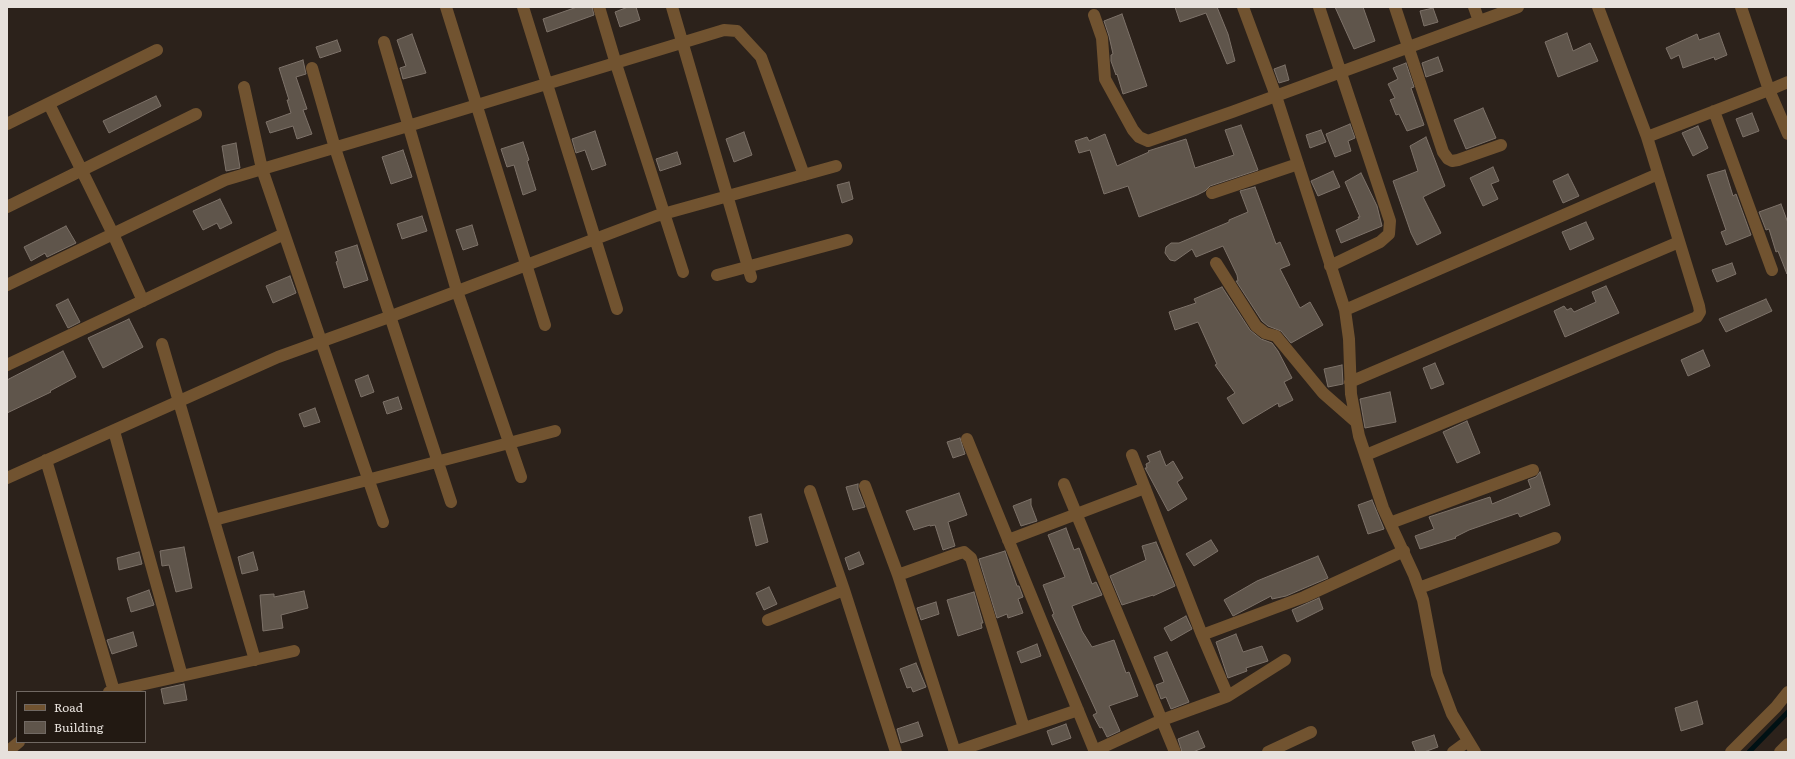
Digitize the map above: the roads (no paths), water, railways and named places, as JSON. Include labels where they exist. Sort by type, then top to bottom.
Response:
[{"type":"street","points":[[446,7],[545,325]]},
{"type":"street","points":[[523,7],[594,239],[617,308]]},
{"type":"street","points":[[599,7],[683,272]]},
{"type":"street","points":[[672,7],[749,271]]},
{"type":"street","points":[[1243,7],[1276,96],[1345,310],[1349,339],[1350,394],[1356,422],[1366,455],[1383,508],[1419,588],[1424,605],[1437,674],[1452,714],[1475,752]]},
{"type":"street","points":[[1319,7],[1386,206],[1389,223],[1389,234],[1380,242],[1330,266]]},
{"type":"street","points":[[1395,7],[1443,152],[1448,159],[1452,161],[1458,160],[1501,145]]},
{"type":"street","points":[[1474,7],[1478,21]]},
{"type":"street","points":[[1094,15],[1102,38],[1105,78],[1133,130],[1139,137],[1148,141],[1276,96],[1518,7]]},
{"type":"street","points":[[1366,455],[1696,317],[1700,312],[1647,137],[1598,7]]},
{"type":"street","points":[[1741,7],[1770,90],[1788,134]]},
{"type":"street","points":[[7,285],[225,180],[683,44],[724,30],[737,31],[761,57],[804,175]]},
{"type":"street","points":[[384,42],[457,291],[521,477]]},
{"type":"street","points":[[7,124],[157,50]]},
{"type":"street","points":[[312,68],[335,148],[389,317],[451,502]]},
{"type":"street","points":[[1647,137],[1788,82]]},
{"type":"street","points":[[244,87],[262,169],[320,342],[383,522]]},
{"type":"street","points":[[49,104],[113,234],[143,301]]},
{"type":"street","points":[[1714,111],[1772,270]]},
{"type":"street","points":[[7,207],[196,114]]},
{"type":"street","points":[[1212,193],[1298,164]]},
{"type":"street","points":[[7,478],[278,357],[664,214],[836,166]]},
{"type":"street","points":[[1345,310],[1658,174]]},
{"type":"street","points":[[7,365],[284,234]]},
{"type":"street","points":[[717,275],[749,271],[847,240]]},
{"type":"street","points":[[1350,382],[1679,242]]},
{"type":"street","points":[[1216,263],[1256,326],[1265,333],[1276,336],[1323,393],[1356,422]]},
{"type":"street","points":[[162,344],[255,660]]},
{"type":"street","points":[[114,430],[182,676]]},
{"type":"street","points":[[214,520],[555,431]]},
{"type":"street","points":[[966,439],[1095,752],[1162,720],[1228,696],[1285,660]]},
{"type":"street","points":[[1132,455],[1202,635],[1228,696]]},
{"type":"street","points":[[46,460],[112,691],[294,651]]},
{"type":"street","points":[[1390,523],[1533,470]]},
{"type":"street","points":[[1064,484],[1175,752]]},
{"type":"street","points":[[865,486],[898,574],[955,752],[1078,710]]},
{"type":"street","points":[[1008,540],[1145,488]]},
{"type":"street","points":[[810,491],[844,590],[896,752]]},
{"type":"street","points":[[1419,588],[1555,538]]},
{"type":"street","points":[[898,574],[957,554],[964,552],[968,554],[974,566],[1024,728]]},
{"type":"street","points":[[1202,635],[1304,597],[1404,552]]},
{"type":"street","points":[[768,620],[844,590]]},
{"type":"street","points":[[1731,752],[1776,708],[1788,692]]},
{"type":"street","points":[[1268,752],[1311,732]]},
{"type":"street","points":[[1453,752],[1468,741]]},
{"type":"street","points":[[7,752],[18,743]]},
{"type":"street","points":[[1780,752],[1788,744]]},
{"type":"waterway","points":[[1749,752],[1788,712]]}]
